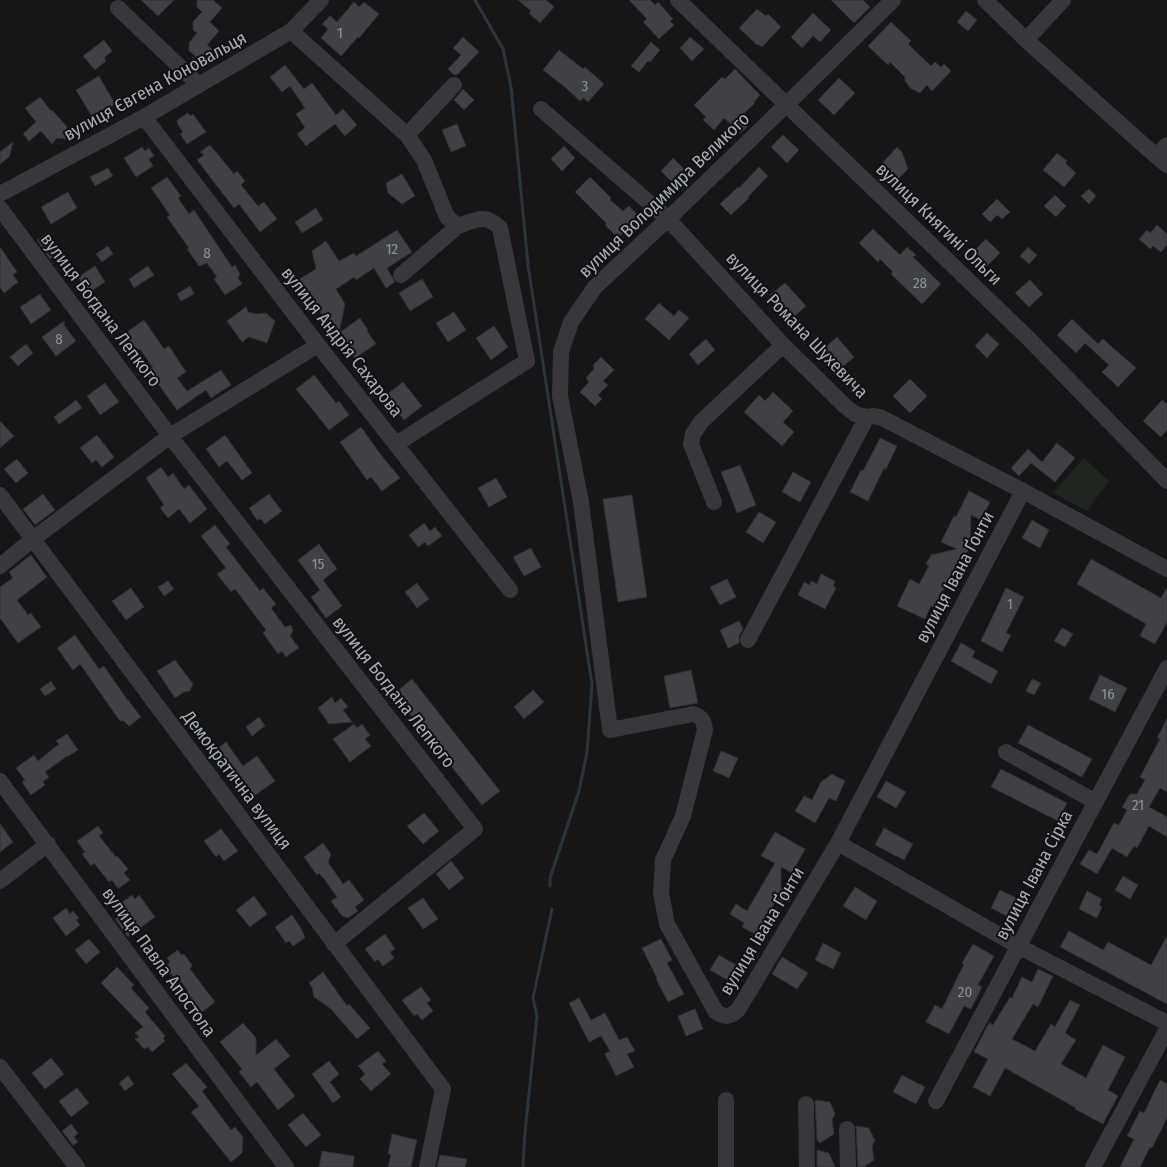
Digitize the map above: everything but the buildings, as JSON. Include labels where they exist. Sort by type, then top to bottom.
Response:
[{"type":"street","name":"вулиця Євгена Коновальця","points":[[2,190],[144,117],[291,32],[321,0]]},
{"type":"street","name":"вулиця Княгині Ольги","points":[[678,0],[1028,338],[1167,481]]},
{"type":"street","name":"вулиця Володимира Великого","points":[[610,730],[581,502],[560,396],[561,352],[571,322],[595,287],[786,105],[892,0]]},
{"type":"street","points":[[985,0],[1026,40],[1163,155]]},
{"type":"street","points":[[1026,40],[1063,0]]},
{"type":"street","points":[[118,8],[199,85]]},
{"type":"street","points":[[291,32],[407,135],[424,160],[447,217],[458,226]]},
{"type":"street","points":[[407,135],[454,85]]},
{"type":"street","name":"вулиця Романа Шухевича","points":[[541,109],[668,218],[784,345],[855,414],[882,418],[1023,491],[1167,569]]},
{"type":"street","name":"вулиця Андрія Сахарова","points":[[144,117],[318,346],[510,590]]},
{"type":"street","name":"вулиця Богдана Лепкого","points":[[0,208],[170,436],[475,829],[334,944]]},
{"type":"street","points":[[396,444],[527,361],[500,228],[492,221],[482,219],[458,226],[401,274]]},
{"type":"street","points":[[714,502],[691,444],[693,434],[701,422],[784,345]]},
{"type":"street","points":[[0,566],[170,436],[318,346]]},
{"type":"street","points":[[748,640],[866,417]]},
{"type":"street","name":"вулиця Івана Ґонти","points":[[610,730],[693,714],[699,716],[704,722],[704,730],[683,816],[663,860],[662,893],[667,924],[716,1012],[723,1016],[731,1016],[738,1010],[838,843],[1023,491]]},
{"type":"street","name":"Демократична вулиця","points":[[0,495],[443,1089],[427,1167]]},
{"type":"street","name":"вулиця Івана Сірка","points":[[936,1101],[1167,668]]},
{"type":"street","points":[[1006,752],[1096,802]]},
{"type":"street","name":"вулиця Павла Апостола","points":[[0,780],[286,1167]]},
{"type":"street","points":[[838,843],[1018,946],[1167,1023]]},
{"type":"street","points":[[0,881],[48,844]]},
{"type":"street","points":[[1093,1167],[1167,1029]]},
{"type":"street","points":[[0,1067],[77,1167]]},
{"type":"street","points":[[726,1100],[726,1167]]},
{"type":"street","points":[[806,1104],[807,1167]]},
{"type":"street","points":[[847,1129],[848,1167]]},
{"type":"shaded area","points":[[1084,458],[1109,481],[1087,511],[1053,493]]},
{"type":"waterway","points":[[475,0],[503,49],[511,87],[528,265],[592,684],[587,753],[579,791],[550,878],[550,886]]},
{"type":"waterway","points":[[523,1167],[537,1016],[533,998],[552,909]]}]
